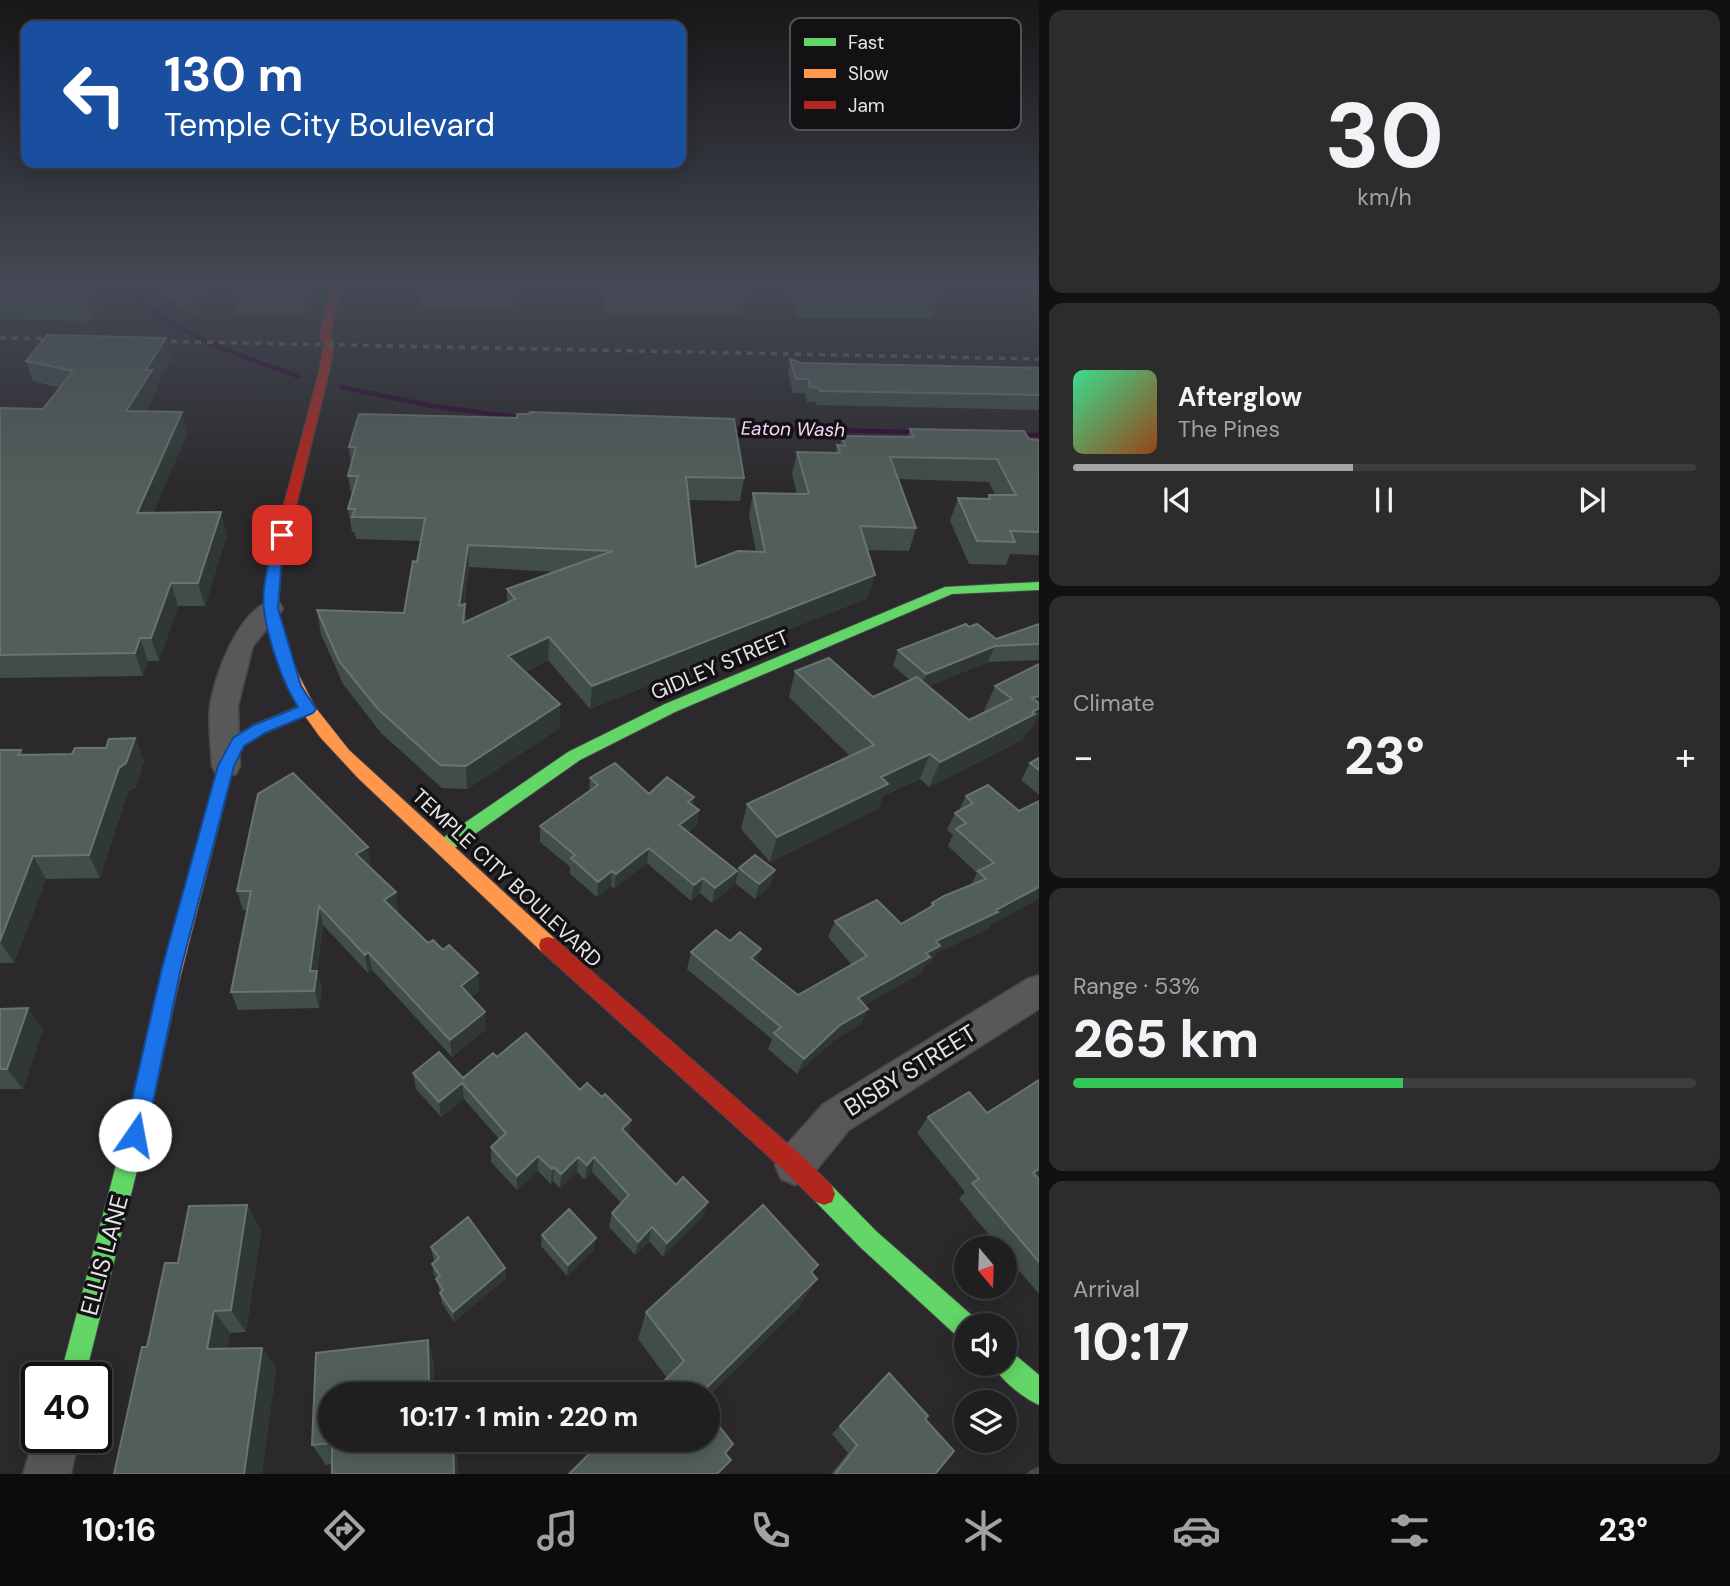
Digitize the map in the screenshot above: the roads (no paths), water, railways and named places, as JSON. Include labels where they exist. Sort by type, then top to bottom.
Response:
[{"type":"main road","name":"TEMPLE CITY BOULEVARD","points":[[327,355],[274,568],[271,609],[294,687],[315,722],[364,775],[795,1165],[868,1239],[954,1316]]},
{"type":"main road","name":"GIDLEY STREET","points":[[443,847],[574,756],[670,708],[950,590],[1039,586]]},
{"type":"main road","name":"ELLIS LANE","points":[[76,1362],[135,1135],[172,968],[226,766],[238,742],[259,729],[308,709]]},
{"type":"main road","points":[[1017,1373],[1039,1392]]},
{"type":"street","name":"ELLIS LANE","points":[[226,766],[224,706],[241,644],[271,609]]},
{"type":"street","name":"BISBY STREET","points":[[795,1165],[836,1117],[1039,990]]},
{"type":"street","points":[[47,1474],[52,1453]]},
{"type":"waterway","name":"Eaton Wash","points":[[239,355],[298,376]]},
{"type":"waterway","name":"Eaton Wash","points":[[341,387],[432,406],[524,418]]},
{"type":"waterway","name":"Eaton Wash","points":[[728,428],[916,432]]},
{"type":"waterway","name":"Eaton Wash","points":[[1018,435],[1039,435]]},
{"type":"railway","points":[[830,355],[1039,359]]}]
